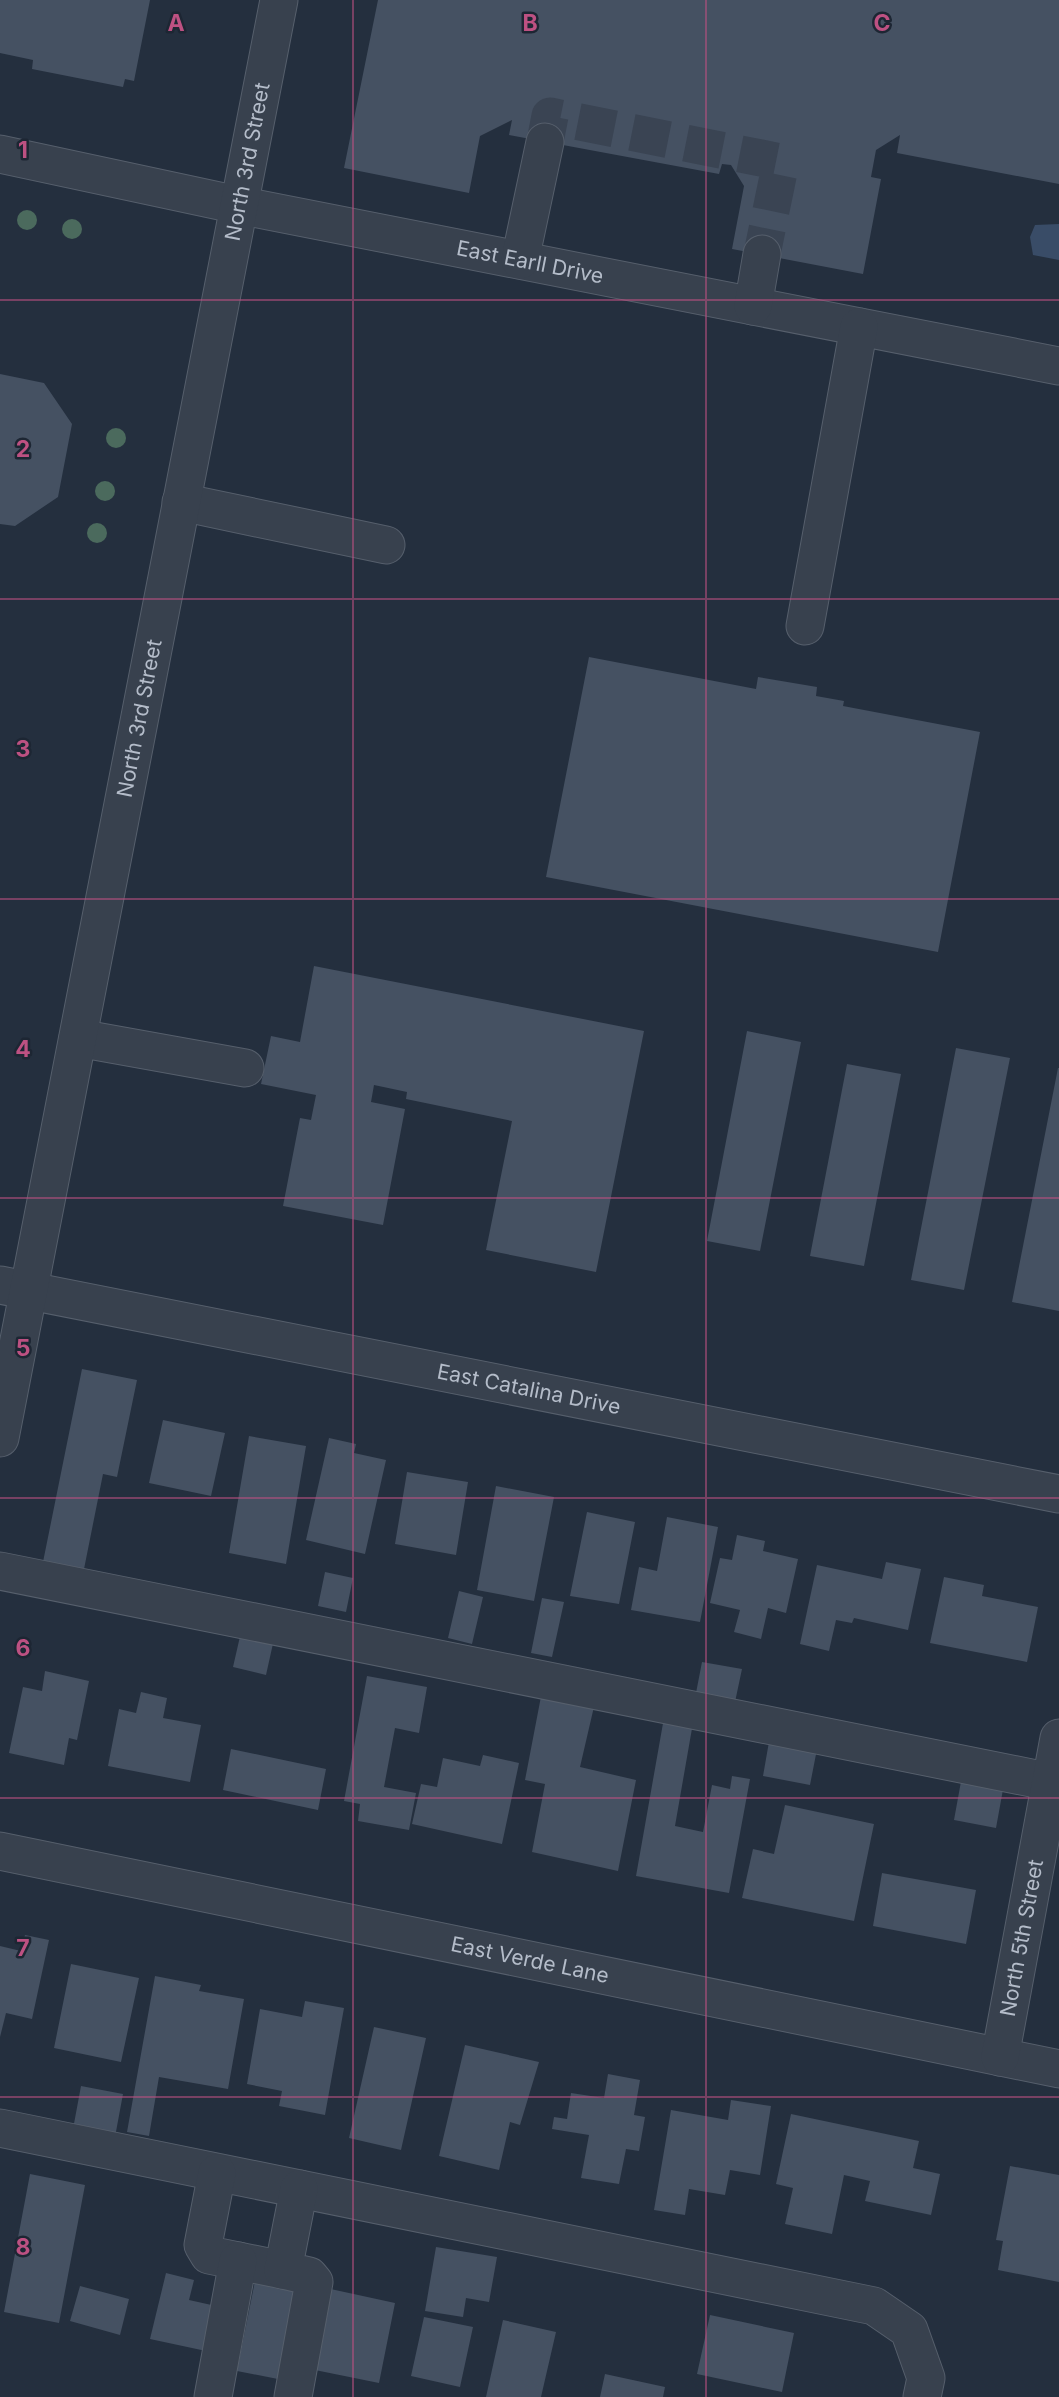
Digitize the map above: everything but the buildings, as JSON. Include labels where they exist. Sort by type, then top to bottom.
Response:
[{"type":"street","name":"North 3rd Street","points":[[0,1438],[15,1288],[78,1038],[279,0]]},
{"type":"street","points":[[520,260],[545,142]]},
{"type":"street","name":"East Earll Drive","points":[[0,154],[238,205],[1059,366]]},
{"type":"street","points":[[753,306],[762,254]]},
{"type":"street","points":[[805,626],[859,327]]},
{"type":"street","points":[[181,502],[386,545]]},
{"type":"street","points":[[78,1038],[244,1068]]},
{"type":"street","name":"East Catalina Drive","points":[[15,1288],[546,1395],[1059,1494]]},
{"type":"street","points":[[0,1571],[1051,1782]]},
{"type":"street","name":"North 5th Street","points":[[1000,2057],[1059,1738]]},
{"type":"street","name":"East Verde Lane","points":[[0,1851],[1059,2069]]},
{"type":"street","points":[[0,2128],[874,2306],[909,2330],[926,2378],[922,2397]]},
{"type":"street","points":[[217,2173],[203,2245],[209,2255],[309,2276],[314,2282],[293,2397]]},
{"type":"street","points":[[284,2270],[299,2189]]},
{"type":"street","points":[[213,2397],[238,2261]]},
{"type":"water","points":[[1059,224],[1059,260],[1033,255],[1030,237],[1035,225]]},
{"type":"tunnel","points":[[545,142],[550,116],[781,162],[762,254]]}]
